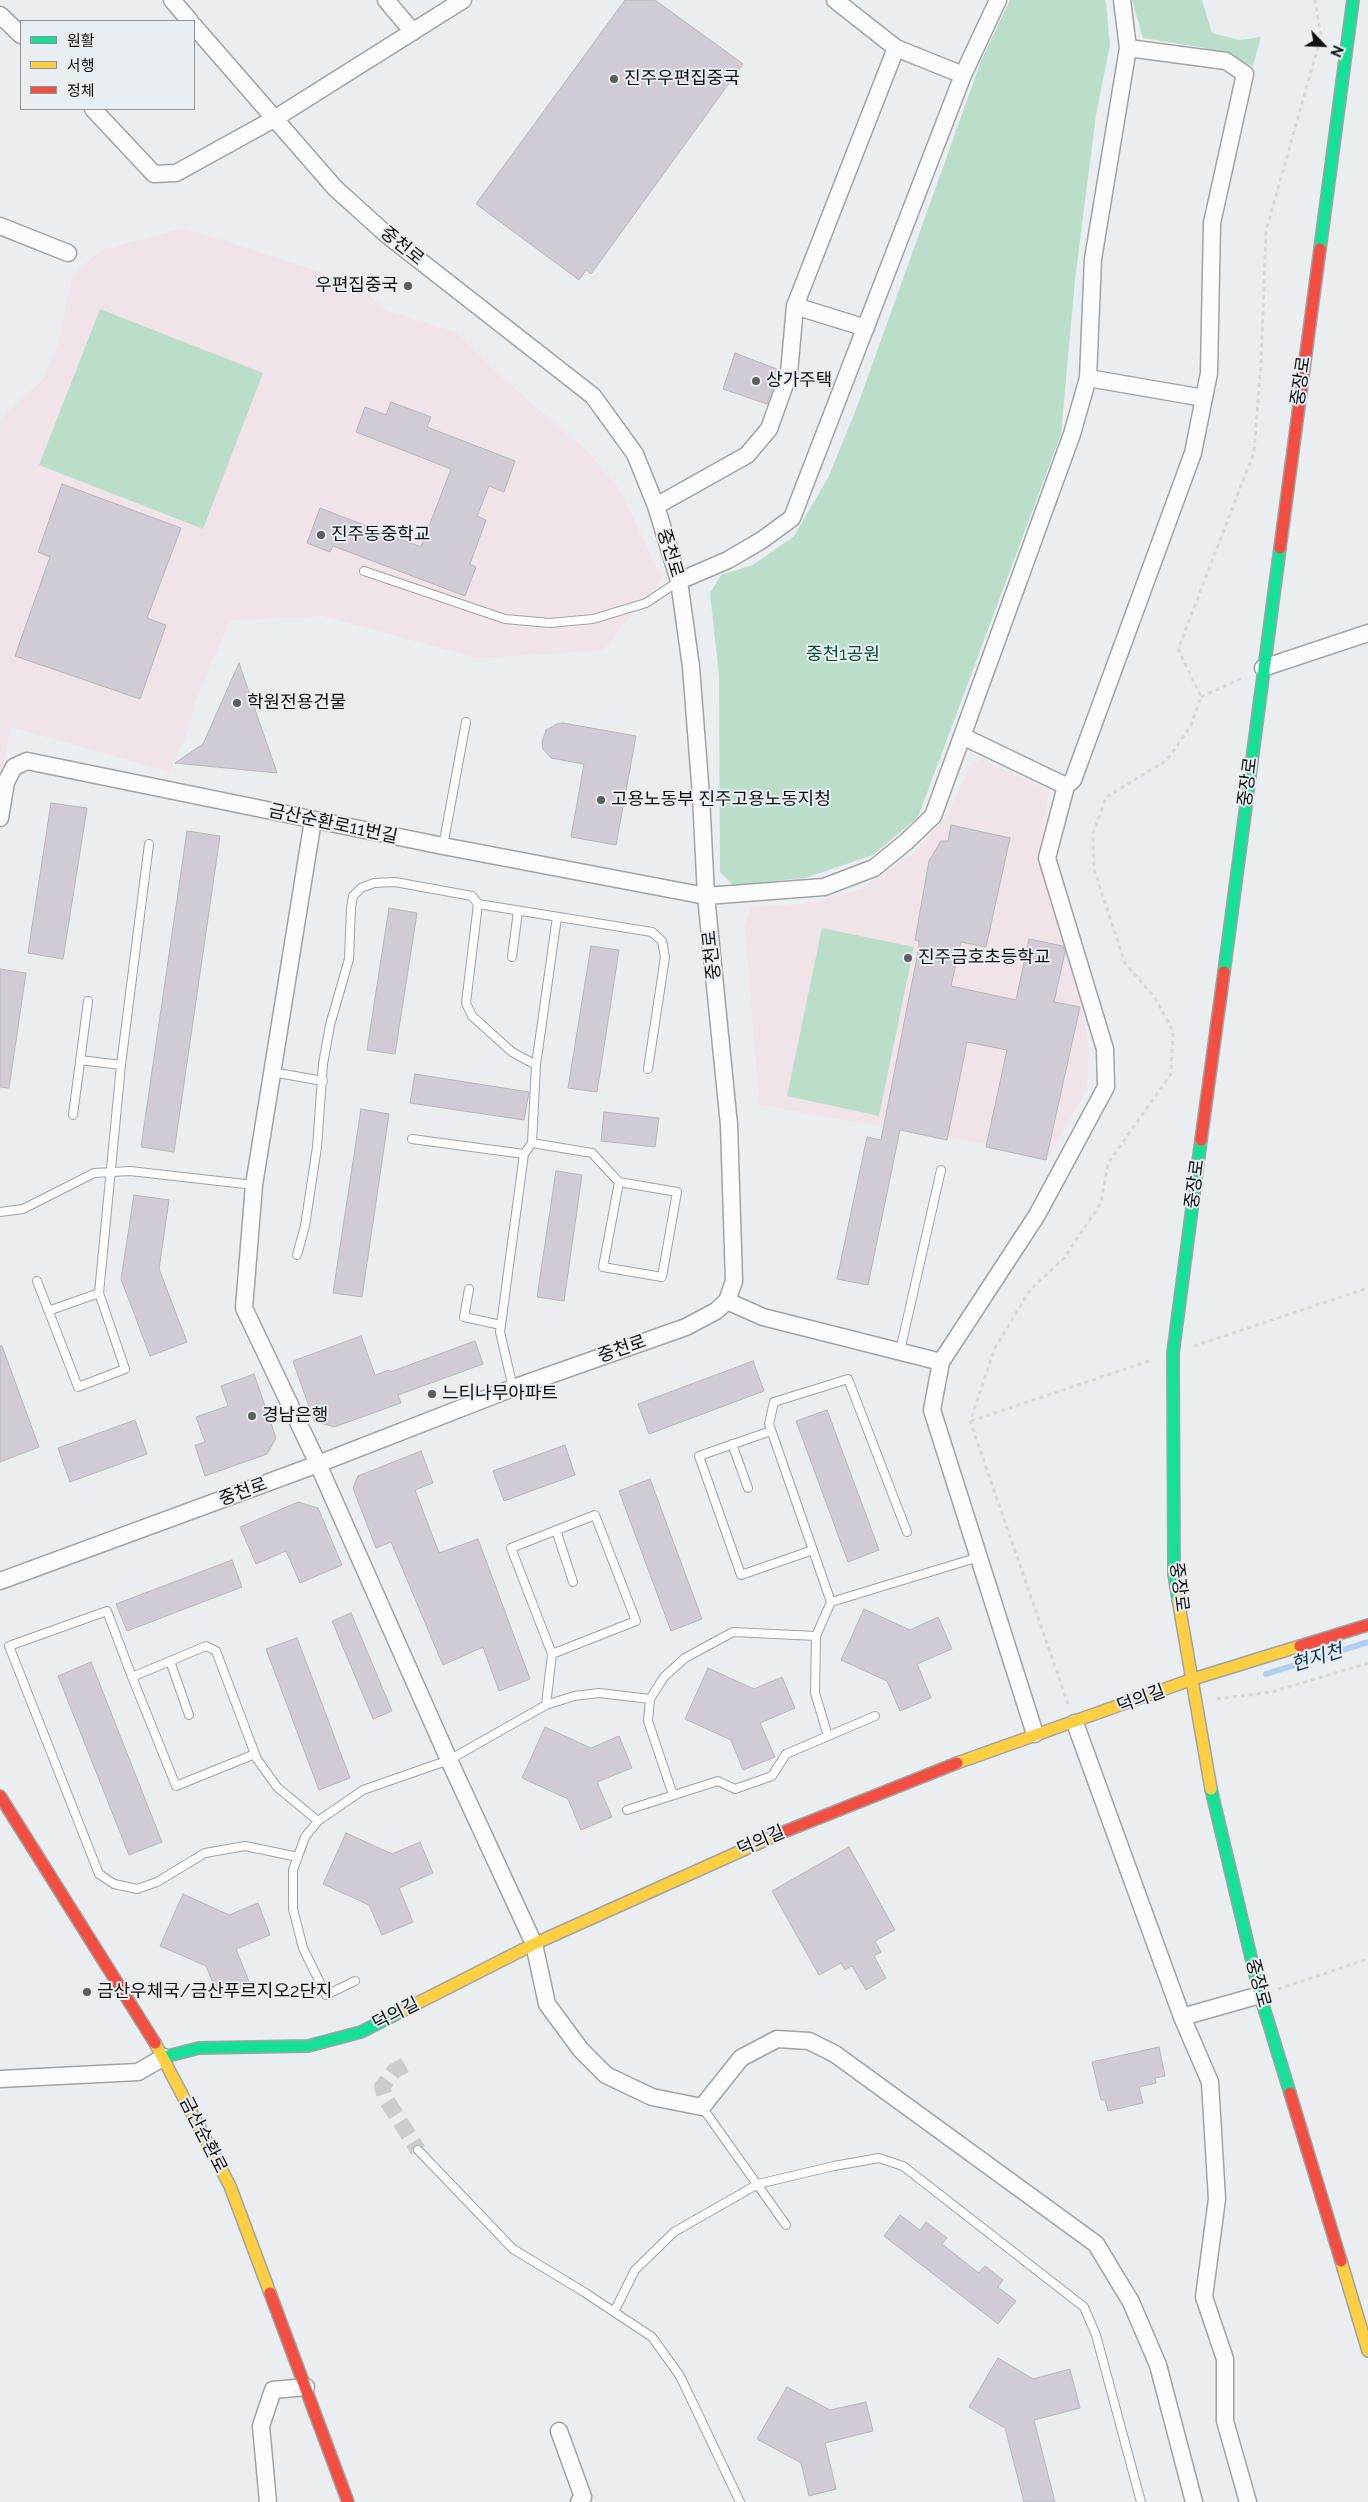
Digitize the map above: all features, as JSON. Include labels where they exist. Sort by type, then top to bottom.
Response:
[{"type":"street","points":[[172,0],[189,20]]},
{"type":"street","points":[[386,0],[413,32]]},
{"type":"street","points":[[94,110],[154,174],[176,173],[274,119],[463,0]]},
{"type":"street","points":[[835,0],[896,48],[962,75]]},
{"type":"street","points":[[680,581],[728,560],[762,540],[792,518],[962,75],[998,0]]},
{"type":"street","name":"금산순환로11번길","points":[[0,818],[6,782],[14,767],[27,761],[443,846],[706,896],[824,888],[874,868],[906,842],[933,816],[1068,443],[1088,378],[1093,259],[1128,48],[1122,0]]},
{"type":"street","name":"중장로","points":[[1353,0],[1173,1353],[1174,1574],[1194,1679],[1205,1764],[1260,1995],[1368,2351]]},
{"type":"street","points":[[0,15],[20,34]]},
{"type":"street","name":"중천로","points":[[0,1582],[318,1464],[513,1388],[686,1327],[716,1310],[727,1301],[734,1281],[729,1125],[706,896],[701,796],[691,668],[680,581],[656,506],[635,454],[593,396],[387,235],[335,188],[195,27]]},
{"type":"street","points":[[656,506],[747,455],[769,429],[789,373],[795,306],[896,48]]},
{"type":"street","points":[[1035,1734],[932,1410],[941,1362],[1037,1215],[1106,1087],[1105,1049],[1047,858],[1066,786],[1073,780],[1194,453],[1209,373],[1212,223],[1245,74],[1226,61],[1128,48]]},
{"type":"street","points":[[0,226],[68,253]]},
{"type":"street","points":[[795,306],[866,328]]},
{"type":"street","points":[[1088,378],[1204,398]]},
{"type":"street","points":[[1263,668],[1368,633]]},
{"type":"street","points":[[962,736],[1066,786]]},
{"type":"street","points":[[314,820],[254,1185],[244,1308],[318,1464],[449,1760],[534,1944],[548,2004],[581,2050],[606,2075],[652,2097],[702,2108],[741,2058],[777,2039],[809,2041],[836,2054],[1096,2244],[1131,2302],[1158,2365],[1194,2502]]},
{"type":"street","points":[[727,1301],[763,1317],[941,1362]]},
{"type":"street","name":"덕의길","points":[[164,2057],[199,2048],[308,2046],[361,2032],[534,1944],[740,1849],[847,1805],[1035,1734],[1075,1723],[1194,1679],[1368,1625]]},
{"type":"street","points":[[1075,1723],[1182,2017],[1210,2082],[1218,2198],[1204,2297],[1225,2359],[1224,2421],[1248,2502]]},
{"type":"street","name":"금산순환로","points":[[0,1796],[164,2057],[230,2186],[348,2502]]},
{"type":"street","points":[[1182,2017],[1260,1995]]},
{"type":"street","points":[[0,2079],[138,2072],[164,2057]]},
{"type":"street","points":[[268,2502],[261,2426],[273,2390],[306,2387]]},
{"type":"street","points":[[559,2431],[583,2497],[579,2502]]},
{"type":"lane","points":[[364,572],[505,618],[550,624],[593,619],[646,603],[680,581]]},
{"type":"lane","points":[[443,846],[466,722]]},
{"type":"lane","points":[[37,1281],[78,1387],[125,1368],[98,1293],[121,1064],[149,844]]},
{"type":"lane","points":[[297,1254],[305,1226],[317,1147],[323,1064],[330,1025],[349,959],[350,908],[353,896],[361,888],[374,883],[395,882],[472,896],[478,904],[652,932],[662,941],[665,957],[648,1069]]},
{"type":"lane","points":[[478,904],[466,1002],[472,1016],[512,1052],[536,1065]]},
{"type":"lane","points":[[512,957],[518,911]]},
{"type":"lane","points":[[513,1388],[500,1332],[524,1154],[532,1143],[536,1065],[557,917]]},
{"type":"lane","points":[[73,1115],[88,1001]]},
{"type":"lane","points":[[80,1060],[121,1064]]},
{"type":"lane","points":[[272,1072],[323,1081]]},
{"type":"lane","points":[[412,1139],[524,1154]]},
{"type":"lane","points":[[532,1143],[592,1153],[619,1182],[677,1192],[662,1277],[603,1267],[619,1182]]},
{"type":"lane","points":[[900,1351],[940,1170]]},
{"type":"lane","points":[[0,1212],[23,1209],[94,1173],[130,1171],[254,1185]]},
{"type":"lane","points":[[468,1289],[464,1317],[501,1325]]},
{"type":"lane","points":[[48,1311],[98,1293]]},
{"type":"lane","points":[[828,1736],[815,1693],[816,1636],[831,1602],[769,1424],[774,1402],[848,1379],[906,1532]]},
{"type":"lane","points":[[771,1431],[698,1456],[741,1575],[813,1550]]},
{"type":"lane","points":[[732,1444],[748,1488]]},
{"type":"lane","points":[[546,1704],[552,1654],[511,1548],[595,1515],[636,1621],[552,1654]]},
{"type":"lane","points":[[556,1530],[573,1582]]},
{"type":"lane","points":[[831,1602],[979,1557]]},
{"type":"lane","points":[[254,1754],[176,1786],[107,1611],[9,1646],[99,1874],[114,1884],[137,1889],[157,1882],[205,1853],[245,1846],[298,1857]]},
{"type":"lane","points":[[673,1795],[648,1721],[650,1699],[664,1677],[685,1658],[733,1632],[816,1636]]},
{"type":"lane","points":[[132,1677],[206,1646],[216,1651],[254,1754],[277,1787],[318,1821]]},
{"type":"lane","points":[[170,1662],[188,1715]]},
{"type":"lane","points":[[355,1981],[326,1995],[303,1948],[293,1909],[293,1870],[305,1838],[318,1821],[363,1790],[449,1760],[546,1704],[574,1696],[599,1693],[650,1699]]},
{"type":"lane","points":[[627,1810],[718,1780],[734,1789],[772,1776],[786,1754],[875,1716]]},
{"type":"lane","points":[[702,2108],[786,2225]]},
{"type":"lane","points":[[418,2150],[513,2249],[652,2338],[680,2376],[740,2502]]},
{"type":"lane","points":[[614,2312],[635,2270],[674,2232],[758,2184],[834,2166],[879,2158],[903,2166],[1084,2307],[1096,2335],[1141,2502]]},
{"type":"path","points":[[1075,1723],[970,1421],[995,1348],[1030,1290],[1064,1258],[1101,1203],[1108,1163],[1171,1074],[1173,1031],[1156,998],[1125,963],[1094,869],[1093,833],[1106,796],[1167,760],[1190,727],[1201,696],[1178,649],[1254,452],[1261,363],[1266,231],[1321,36],[1315,0]]},
{"type":"path","points":[[1201,696],[1263,668]]},
{"type":"path","points":[[1197,1702],[1272,1692],[1368,1663]]},
{"type":"path","points":[[1260,1995],[1368,1959]]},
{"type":"shaded area","name":"진주동중학교","points":[[184,228],[348,281],[388,310],[456,332],[497,373],[587,451],[621,491],[662,579],[602,651],[477,658],[323,616],[230,621],[200,689],[185,739],[170,772],[11,727],[0,781],[0,422],[45,377],[59,342],[72,276],[101,250]]},
{"type":"shaded area","name":"진주금호초등학교","points":[[981,759],[1049,790],[1039,858],[1079,989],[1089,1048],[1087,1090],[1048,1155],[759,1105],[745,926],[751,907],[803,904],[861,889],[914,853],[949,814],[968,768]]},
{"type":"green space","name":"중천1공원","points":[[1010,0],[1105,0],[1106,3],[1110,45],[1096,115],[1075,280],[1061,434],[918,817],[873,855],[805,878],[733,885],[720,872],[719,676],[710,593],[721,575],[753,565],[794,536],[828,478],[857,407],[981,61]]},
{"type":"green space","points":[[1132,0],[1202,0],[1212,33],[1239,40],[1261,37],[1253,66],[1205,48],[1143,38]]},
{"type":"green space","points":[[100,309],[263,373],[203,529],[39,465]]},
{"type":"green space","points":[[822,928],[914,947],[879,1116],[787,1096]]},
{"type":"building","name":"진주우편집중국","points":[[625,0],[655,0],[743,64],[591,274],[586,270],[579,280],[476,204]]},
{"type":"building","name":"상가주택","points":[[735,353],[779,370],[767,404],[723,389]]},
{"type":"building","points":[[391,402],[431,417],[427,427],[515,461],[504,492],[489,486],[477,516],[486,520],[470,564],[476,567],[465,596],[333,546],[330,552],[307,543],[320,508],[421,547],[451,469],[356,432],[365,407],[386,415]]},
{"type":"building","points":[[62,484],[181,528],[147,618],[166,625],[140,699],[15,656],[50,557],[38,552]]},
{"type":"building","name":"학원전용건물","points":[[239,663],[277,773],[175,763],[203,744]]},
{"type":"building","name":"고용노동부 진주고용노동지청","points":[[563,723],[636,736],[616,845],[571,837],[584,764],[551,758],[543,749],[542,742],[546,730]]},
{"type":"building","points":[[51,803],[87,808],[63,959],[28,953]]},
{"type":"building","points":[[951,825],[1010,838],[986,947],[961,942],[951,986],[1016,1000],[1029,939],[1063,946],[1065,952],[1054,1002],[1080,1007],[1046,1160],[986,1147],[1007,1050],[967,1042],[947,1140],[900,1130],[868,1285],[837,1279],[867,1137],[881,1140],[919,947],[919,941],[915,940],[929,861],[941,841],[948,841]]},
{"type":"building","points":[[187,831],[220,836],[174,1152],[141,1147]]},
{"type":"building","points":[[389,908],[417,913],[395,1054],[367,1050]]},
{"type":"building","points":[[591,946],[619,950],[597,1092],[568,1088]]},
{"type":"building","points":[[0,969],[26,973],[9,1088],[0,1087]]},
{"type":"building","points":[[415,1074],[529,1092],[524,1120],[410,1103]]},
{"type":"building","points":[[361,1109],[389,1114],[362,1297],[333,1293]]},
{"type":"building","points":[[604,1112],[659,1118],[655,1147],[601,1141]]},
{"type":"building","points":[[556,1171],[582,1175],[564,1301],[537,1297]]},
{"type":"building","points":[[134,1195],[169,1200],[159,1269],[187,1342],[150,1356],[121,1279]]},
{"type":"building","points":[[361,1336],[375,1375],[389,1370],[390,1372],[475,1341],[483,1364],[398,1395],[401,1403],[334,1427],[314,1421],[293,1361]]},
{"type":"building","points":[[0,1346],[2,1346],[39,1447],[0,1462]]},
{"type":"building","points":[[753,1361],[764,1391],[649,1434],[638,1404]]},
{"type":"building","points":[[254,1374],[276,1438],[267,1454],[205,1476],[195,1445],[205,1442],[196,1417],[228,1406],[221,1386]]},
{"type":"building","points":[[827,1410],[879,1550],[848,1562],[796,1421]]},
{"type":"building","points":[[135,1420],[147,1454],[70,1482],[58,1448]]},
{"type":"building","points":[[565,1445],[575,1475],[504,1501],[493,1471]]},
{"type":"building","points":[[421,1451],[433,1483],[415,1490],[439,1553],[478,1539],[530,1679],[499,1691],[483,1647],[443,1665],[391,1542],[376,1548],[353,1488],[358,1476]]},
{"type":"building","points":[[650,1479],[702,1619],[671,1631],[619,1491]]},
{"type":"building","points":[[298,1502],[318,1508],[342,1565],[300,1583],[286,1551],[256,1564],[240,1527]]},
{"type":"building","points":[[232,1560],[242,1587],[127,1631],[116,1604]]},
{"type":"building","points":[[864,1609],[910,1630],[938,1617],[952,1649],[917,1664],[931,1698],[900,1711],[887,1681],[841,1660]]},
{"type":"building","points":[[351,1613],[392,1711],[373,1719],[332,1621]]},
{"type":"building","points":[[297,1638],[350,1778],[319,1790],[266,1649]]},
{"type":"building","points":[[91,1662],[162,1842],[129,1855],[58,1676]]},
{"type":"building","points":[[708,1668],[754,1689],[782,1677],[795,1708],[760,1723],[775,1757],[743,1770],[731,1740],[685,1719]]},
{"type":"building","points":[[545,1727],[591,1748],[619,1736],[632,1768],[597,1782],[612,1817],[581,1830],[568,1799],[522,1778]]},
{"type":"building","points":[[346,1833],[392,1854],[420,1842],[433,1873],[399,1888],[413,1922],[382,1935],[369,1905],[323,1884]]},
{"type":"building","points":[[849,1847],[895,1930],[875,1941],[881,1952],[874,1956],[886,1978],[866,1990],[852,1966],[845,1970],[841,1963],[819,1975],[772,1891]]},
{"type":"building","points":[[183,1894],[229,1915],[258,1903],[270,1935],[236,1949],[250,1984],[219,1997],[206,1966],[160,1946]]},
{"type":"building","points":[[1159,2047],[1165,2076],[1155,2078],[1156,2083],[1139,2087],[1143,2103],[1108,2111],[1105,2100],[1101,2100],[1092,2062]]},
{"type":"building","points":[[900,2215],[920,2230],[926,2222],[947,2238],[942,2244],[979,2273],[985,2266],[1003,2280],[998,2287],[1016,2301],[998,2324],[884,2236]]},
{"type":"building","points":[[998,2358],[1033,2379],[1070,2369],[1080,2408],[1034,2420],[1055,2502],[1024,2502],[1005,2428],[969,2407]]},
{"type":"building","points":[[787,2387],[830,2410],[866,2402],[873,2431],[825,2443],[836,2489],[809,2496],[801,2463],[757,2439]]},
{"type":"waterway","name":"현지천","points":[[1266,1674],[1368,1642]]},
{"type":"tunnel","points":[[405,2065],[394,2071],[382,2087],[386,2099],[418,2150]]},
{"type":"traffic: fast","points":[[1320,249],[1353,0]]},
{"type":"traffic: fast","points":[[1224,972],[1280,548]]},
{"type":"traffic: fast","points":[[1178,1599],[1174,1574],[1173,1353],[1201,1140]]},
{"type":"traffic: fast","points":[[1211,1789],[1260,1995],[1290,2093]]},
{"type":"traffic: fast","points":[[164,2057],[199,2048],[308,2046],[361,2032],[402,2011]]},
{"type":"traffic: slow","points":[[1178,1599],[1211,1789]]},
{"type":"traffic: slow","points":[[957,1763],[1193,1679],[1300,1646]]},
{"type":"traffic: slow","points":[[402,2011],[534,1944],[781,1833]]},
{"type":"traffic: slow","points":[[155,2043],[230,2186],[270,2293]]},
{"type":"traffic: slow","points":[[1341,2261],[1368,2351]]},
{"type":"traffic: jam","points":[[1280,548],[1320,249]]},
{"type":"traffic: jam","points":[[1201,1140],[1224,972]]},
{"type":"traffic: jam","points":[[1300,1646],[1368,1625]]},
{"type":"traffic: jam","points":[[781,1833],[957,1763]]},
{"type":"traffic: jam","points":[[0,1796],[155,2043]]},
{"type":"traffic: jam","points":[[1290,2093],[1341,2261]]},
{"type":"traffic: jam","points":[[270,2293],[348,2502]]},
{"type":"place","name":"진주우편집중국","points":[[614,79]]},
{"type":"place","name":"우편집중국","points":[[408,286]]},
{"type":"place","name":"상가주택","points":[[756,381]]},
{"type":"place","name":"진주동중학교","points":[[321,535]]},
{"type":"place","name":"학원전용건물","points":[[237,703]]},
{"type":"place","name":"고용노동부 진주고용노동지청","points":[[601,800]]},
{"type":"place","name":"진주금호초등학교","points":[[908,958]]},
{"type":"place","name":"느티나무아파트","points":[[432,1394]]},
{"type":"place","name":"경남은행","points":[[252,1416]]},
{"type":"place","name":"금산우체국/금산푸르지오2단지","points":[[87,1992]]}]
